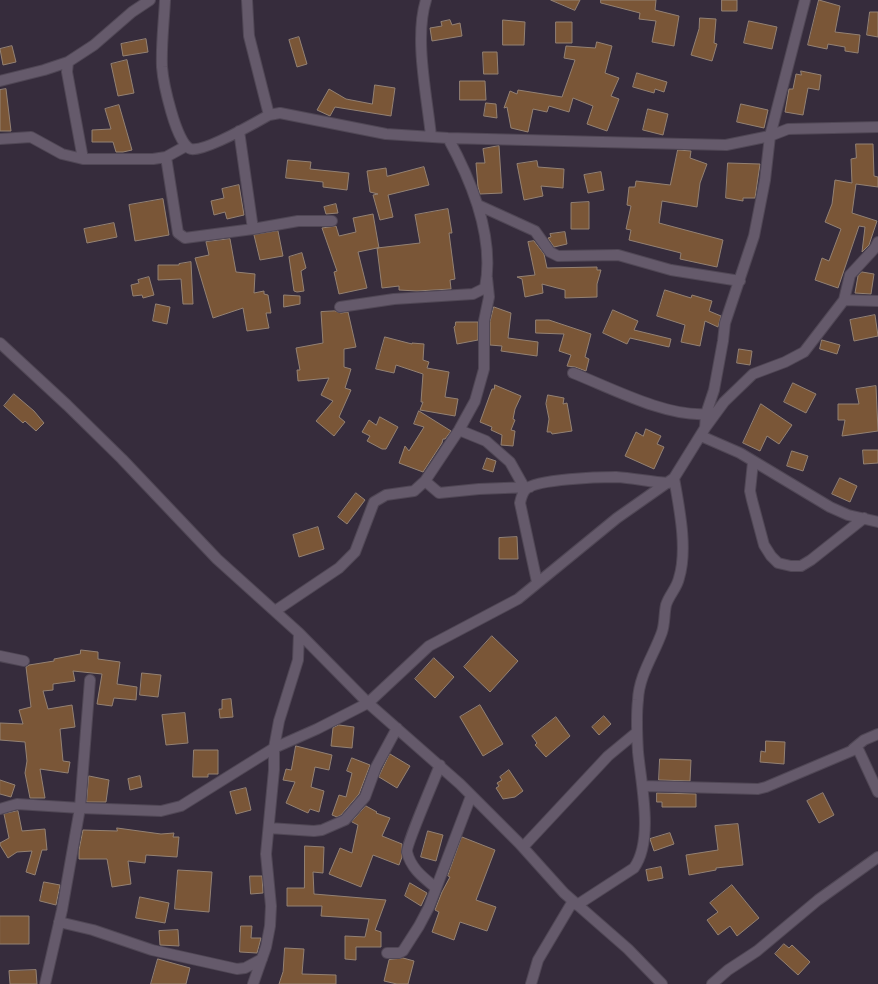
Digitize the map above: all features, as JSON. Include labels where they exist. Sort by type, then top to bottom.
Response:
[{"type":"street","points":[[0,81],[38,72],[68,62],[94,46],[132,12],[150,0]]},
{"type":"street","points":[[165,0],[162,67],[165,89],[180,137],[186,146],[191,149],[204,147],[269,115],[280,113],[386,134],[448,138],[726,145],[770,136],[788,129],[878,127]]},
{"type":"street","points":[[247,0],[249,36],[269,115]]},
{"type":"street","points":[[426,0],[422,22],[423,60],[431,136]]},
{"type":"street","points":[[703,432],[706,414],[714,390],[725,323],[740,281],[759,212],[770,136],[805,0]]},
{"type":"street","points":[[68,62],[67,72],[83,159]]},
{"type":"street","points":[[238,131],[253,229]]},
{"type":"street","points":[[0,139],[31,137],[62,154],[83,159],[153,159],[166,157],[186,146]]},
{"type":"street","points":[[275,611],[339,568],[355,552],[374,502],[386,495],[414,492],[425,481],[459,430],[475,401],[484,369],[484,321],[488,297],[485,244],[478,205],[461,162],[448,138]]},
{"type":"street","points":[[166,157],[178,233],[185,238],[253,229],[298,221],[332,221]]},
{"type":"street","points":[[478,205],[535,231],[550,252],[558,256],[618,255],[671,270],[740,281]]},
{"type":"street","points":[[0,809],[17,804],[161,811],[176,807],[274,748],[317,729],[368,702],[429,646],[518,599],[617,518],[671,481],[724,402],[753,374],[785,362],[804,352],[844,300],[850,275],[875,248],[878,242]]},
{"type":"street","points":[[340,307],[394,299],[473,294],[486,288],[487,278]]},
{"type":"street","points":[[844,300],[878,301]]},
{"type":"street","points":[[0,343],[56,394],[122,459],[217,559],[299,633],[368,702],[440,765],[522,847],[561,890],[628,949],[662,984]]},
{"type":"street","points":[[573,373],[662,408],[692,415],[706,414]]},
{"type":"street","points":[[459,430],[486,441],[510,462],[527,487]]},
{"type":"street","points":[[703,432],[830,507],[848,515],[878,522]]},
{"type":"street","points":[[753,462],[750,491],[752,500],[764,545],[771,556],[778,563],[791,566],[801,566],[811,560],[864,518]]},
{"type":"street","points":[[425,481],[439,493],[527,487],[558,480],[616,477],[671,481]]},
{"type":"street","points":[[532,984],[538,960],[575,903],[634,868],[638,863],[645,827],[643,786],[637,732],[640,684],[661,634],[666,607],[679,578],[683,558],[680,524],[671,481]]},
{"type":"street","points":[[527,487],[520,503],[537,582]]},
{"type":"street","points":[[253,984],[262,959],[270,926],[271,906],[266,870],[275,761],[274,748],[279,721],[297,665],[300,650],[299,633]]},
{"type":"street","points":[[0,656],[24,661]]},
{"type":"street","points":[[45,984],[59,922],[80,808],[90,680]]},
{"type":"street","points":[[269,828],[314,831],[322,830],[345,820],[364,797],[376,767],[397,728]]},
{"type":"street","points":[[522,847],[608,756],[637,732]]},
{"type":"street","points":[[643,786],[758,789],[853,749],[864,740],[878,734]]},
{"type":"street","points":[[853,749],[859,751],[878,792]]},
{"type":"street","points":[[436,888],[419,874],[413,866],[407,848],[440,765]]},
{"type":"street","points":[[387,953],[399,953],[406,948],[419,926],[436,888],[471,796]]},
{"type":"street","points":[[712,984],[728,970],[757,951],[818,900],[878,858]]},
{"type":"street","points":[[59,922],[93,930],[152,950],[230,968],[245,968],[262,959]]},
{"type":"building","points":[[551,0],[580,0],[575,10]]},
{"type":"building","points":[[601,0],[656,0],[655,10],[679,16],[674,46],[652,42],[656,21],[639,19],[640,13],[601,3]]},
{"type":"building","points":[[722,0],[737,0],[737,11],[722,11]]},
{"type":"building","points":[[819,0],[840,6],[835,32],[860,35],[858,53],[845,51],[845,47],[828,44],[827,49],[808,45]]},
{"type":"building","points":[[870,12],[878,12],[878,37],[867,35]]},
{"type":"building","points":[[700,18],[716,19],[714,43],[717,44],[712,61],[691,55],[699,29]]},
{"type":"building","points":[[450,20],[452,25],[460,23],[462,36],[432,41],[430,28],[442,26],[441,22]]},
{"type":"building","points":[[503,20],[525,22],[524,45],[503,45]]},
{"type":"building","points":[[749,21],[777,27],[772,49],[744,43]]},
{"type":"building","points":[[556,22],[572,22],[572,43],[556,43]]},
{"type":"building","points":[[299,37],[307,64],[297,67],[289,40]]},
{"type":"building","points":[[146,39],[148,52],[123,56],[121,44]]},
{"type":"building","points":[[597,42],[612,46],[605,73],[619,78],[611,96],[619,99],[607,131],[587,124],[593,106],[573,98],[569,112],[549,106],[547,112],[533,109],[528,132],[511,128],[507,107],[504,108],[510,91],[517,94],[518,90],[562,97],[575,60],[564,58],[566,46],[595,48]]},
{"type":"building","points":[[12,46],[16,62],[3,65],[0,49]]},
{"type":"building","points":[[483,52],[497,52],[498,74],[484,74]]},
{"type":"building","points":[[127,60],[134,93],[118,96],[111,64]]},
{"type":"building","points":[[801,71],[821,75],[819,90],[808,88],[803,115],[785,112],[789,89],[793,89],[796,74],[801,75]]},
{"type":"building","points":[[637,73],[667,82],[664,92],[655,89],[654,93],[633,87]]},
{"type":"building","points":[[460,81],[485,81],[486,100],[460,100]]},
{"type":"building","points":[[375,85],[395,88],[391,116],[335,107],[330,116],[317,110],[329,89],[346,99],[372,104]]},
{"type":"building","points":[[6,89],[11,131],[0,131],[0,90]]},
{"type":"building","points":[[486,103],[496,104],[497,118],[484,116]]},
{"type":"building","points":[[741,104],[768,110],[764,128],[737,122]]},
{"type":"building","points":[[119,105],[132,150],[123,152],[116,152],[113,142],[92,142],[92,130],[111,129],[105,109]]},
{"type":"building","points":[[648,109],[668,114],[663,135],[643,130]]},
{"type":"building","points":[[856,144],[873,144],[874,176],[878,177],[878,187],[856,184],[852,213],[877,221],[869,245],[862,252],[865,227],[859,226],[838,288],[815,280],[822,258],[829,261],[841,229],[825,222],[832,204],[835,180],[852,183],[851,159],[856,158]]},
{"type":"building","points":[[499,146],[502,193],[480,194],[476,163],[485,163],[483,149]]},
{"type":"building","points":[[678,150],[691,151],[690,158],[707,164],[700,183],[697,207],[662,201],[659,223],[723,240],[717,267],[680,259],[681,253],[629,240],[631,230],[626,229],[631,206],[627,205],[629,187],[635,187],[636,181],[670,185]]},
{"type":"building","points":[[288,160],[311,162],[310,169],[349,173],[347,190],[323,187],[323,182],[286,178]]},
{"type":"building","points":[[537,161],[538,167],[564,169],[563,188],[541,186],[543,196],[524,200],[517,164]]},
{"type":"building","points":[[728,163],[760,164],[755,198],[743,198],[743,201],[726,198]]},
{"type":"building","points":[[424,167],[429,185],[388,195],[393,217],[380,220],[373,195],[378,194],[370,192],[367,171],[386,168],[387,176]]},
{"type":"building","points":[[601,172],[604,190],[588,193],[584,175]]},
{"type":"building","points":[[239,185],[244,215],[227,219],[225,212],[214,215],[211,201],[224,198],[222,189]]},
{"type":"building","points":[[163,199],[169,235],[135,241],[129,205]]},
{"type":"building","points":[[589,202],[589,229],[571,229],[571,203]]},
{"type":"building","points":[[336,204],[338,213],[326,214],[324,207]]},
{"type":"building","points":[[448,209],[452,233],[449,233],[455,279],[450,280],[451,289],[417,291],[399,290],[399,286],[382,288],[377,248],[358,252],[367,288],[339,294],[334,272],[337,271],[322,228],[336,226],[339,236],[356,232],[353,218],[373,214],[379,248],[420,243],[415,215]]},
{"type":"building","points":[[114,223],[117,237],[87,243],[84,229]]},
{"type":"building","points":[[278,231],[283,256],[260,260],[254,235]]},
{"type":"building","points":[[565,232],[567,244],[554,247],[548,238],[551,237],[550,234]]},
{"type":"building","points":[[230,239],[236,272],[255,274],[254,293],[264,291],[264,294],[268,295],[271,313],[266,313],[269,328],[247,331],[243,308],[213,318],[195,258],[209,255],[206,242]]},
{"type":"building","points":[[534,241],[544,254],[547,268],[597,267],[597,270],[601,270],[597,284],[597,297],[565,298],[565,290],[542,284],[543,293],[525,297],[522,279],[517,277],[535,275],[528,242]]},
{"type":"building","points":[[302,253],[306,268],[301,271],[304,291],[297,292],[294,291],[289,257]]},
{"type":"building","points":[[191,262],[193,304],[183,304],[181,279],[158,280],[158,265],[179,265]]},
{"type":"building","points":[[862,272],[874,274],[871,294],[855,293],[858,276]]},
{"type":"building","points":[[149,277],[154,295],[143,298],[142,295],[133,296],[131,285],[139,283],[138,280]]},
{"type":"building","points":[[665,290],[691,298],[692,295],[712,301],[709,311],[721,316],[718,327],[705,321],[700,346],[681,342],[685,325],[657,316]]},
{"type":"building","points":[[284,295],[300,296],[300,304],[284,307]]},
{"type":"building","points":[[156,304],[170,307],[167,324],[153,321]]},
{"type":"building","points":[[494,307],[511,313],[508,338],[538,342],[537,356],[501,351],[502,346],[490,345],[490,322]]},
{"type":"building","points":[[613,310],[638,321],[634,330],[671,339],[669,347],[630,338],[627,344],[603,333]]},
{"type":"building","points":[[335,311],[341,313],[348,312],[356,347],[344,349],[344,367],[351,369],[345,388],[351,390],[339,417],[345,422],[334,436],[316,421],[333,401],[321,395],[329,378],[298,381],[297,370],[300,370],[296,348],[323,343],[321,312]]},
{"type":"building","points":[[875,315],[878,336],[854,341],[850,320]]},
{"type":"building","points":[[536,320],[549,320],[591,334],[585,357],[589,359],[586,371],[567,366],[571,355],[559,351],[564,334],[536,333]]},
{"type":"building","points":[[456,322],[478,322],[478,340],[457,344],[454,327]]},
{"type":"building","points":[[385,337],[412,344],[424,344],[423,360],[429,362],[427,368],[449,372],[445,397],[458,399],[455,416],[420,410],[423,402],[421,402],[423,374],[396,365],[394,373],[376,369]]},
{"type":"building","points":[[822,340],[840,345],[837,354],[820,349]]},
{"type":"building","points":[[739,349],[752,351],[750,365],[737,363]]},
{"type":"building","points":[[793,383],[816,394],[806,413],[784,402]]},
{"type":"building","points":[[495,385],[521,396],[515,409],[513,419],[515,420],[511,430],[515,431],[513,446],[501,445],[502,435],[491,430],[492,427],[480,422],[492,389],[494,389]]},
{"type":"building","points":[[876,386],[878,431],[842,436],[845,420],[838,420],[838,404],[859,404],[856,389]]},
{"type":"building","points":[[14,394],[34,411],[44,423],[36,431],[25,421],[23,423],[4,406]]},
{"type":"building","points":[[548,395],[564,398],[563,404],[567,403],[572,431],[552,434],[551,432],[547,432],[549,419],[546,404]]},
{"type":"building","points":[[761,404],[792,425],[779,444],[767,436],[760,451],[743,443]]},
{"type":"building","points":[[419,411],[451,431],[445,439],[443,439],[442,443],[423,472],[399,463],[405,446],[409,451],[424,427],[414,424]]},
{"type":"building","points":[[380,417],[398,427],[386,449],[382,449],[367,441],[370,436],[362,432],[369,420],[376,425]]},
{"type":"building","points":[[646,429],[661,436],[657,444],[664,447],[654,469],[625,456],[636,432],[643,436]]},
{"type":"building","points":[[863,450],[878,450],[878,463],[864,464]]},
{"type":"building","points":[[792,451],[808,456],[803,471],[787,466]]},
{"type":"building","points":[[487,458],[496,461],[493,472],[483,469]]},
{"type":"building","points":[[840,478],[857,486],[850,502],[832,494]]},
{"type":"building","points":[[356,493],[365,500],[347,524],[338,517]]},
{"type":"building","points":[[318,527],[324,549],[299,557],[293,535]]},
{"type":"building","points":[[517,537],[518,559],[499,559],[499,538]]},
{"type":"building","points":[[492,636],[518,661],[490,692],[464,667]]},
{"type":"building","points":[[81,650],[98,652],[98,659],[120,662],[117,684],[137,687],[136,700],[114,698],[112,706],[97,704],[102,674],[73,671],[75,681],[53,684],[53,690],[43,691],[48,709],[72,705],[75,727],[60,729],[63,761],[70,762],[68,773],[40,769],[45,798],[30,798],[25,773],[27,761],[25,742],[0,740],[0,723],[23,724],[19,710],[31,707],[26,667],[29,665],[54,661],[54,659],[80,654]]},
{"type":"building","points":[[434,658],[454,677],[435,698],[415,679]]},
{"type":"building","points":[[142,673],[161,675],[158,697],[140,695]]},
{"type":"building","points":[[231,699],[233,717],[220,718],[219,709],[222,709],[222,700]]},
{"type":"building","points":[[480,705],[503,744],[483,756],[460,717]]},
{"type":"building","points":[[185,713],[188,743],[166,745],[162,715]]},
{"type":"building","points":[[604,716],[611,724],[599,735],[592,727]]},
{"type":"building","points":[[556,717],[570,736],[546,757],[535,745],[537,743],[532,736]]},
{"type":"building","points":[[339,725],[354,727],[352,748],[331,746],[333,728]]},
{"type":"building","points":[[766,741],[785,742],[784,764],[760,762],[761,751],[765,752]]},
{"type":"building","points":[[296,746],[332,755],[329,770],[315,767],[311,787],[324,791],[319,812],[310,809],[308,813],[286,803],[295,782],[283,780],[286,769],[291,770]]},
{"type":"building","points":[[194,750],[218,750],[218,774],[208,774],[208,777],[193,777]]},
{"type":"building","points":[[390,754],[410,766],[397,788],[379,777]]},
{"type":"building","points":[[352,758],[370,765],[359,794],[341,815],[337,817],[332,815],[339,795],[346,797],[352,773],[347,771]]},
{"type":"building","points":[[660,759],[691,760],[690,781],[659,780]]},
{"type":"building","points":[[509,770],[523,791],[515,797],[503,799],[496,788],[499,786],[497,783],[502,780],[500,777]]},
{"type":"building","points":[[89,776],[109,780],[106,802],[87,802]]},
{"type":"building","points":[[140,776],[142,787],[130,790],[128,779]]},
{"type":"building","points":[[0,780],[15,785],[11,797],[0,794]]},
{"type":"building","points":[[246,788],[251,810],[236,814],[230,792]]},
{"type":"building","points":[[657,793],[696,794],[696,807],[662,807],[662,802],[657,802]]},
{"type":"building","points":[[823,793],[834,815],[819,823],[807,801]]},
{"type":"building","points":[[366,806],[377,812],[376,813],[390,818],[382,836],[402,844],[402,857],[399,865],[373,855],[361,887],[329,874],[340,848],[352,853],[358,825],[352,822]]},
{"type":"building","points":[[18,811],[22,831],[45,829],[47,850],[42,850],[35,875],[26,872],[32,851],[17,852],[8,858],[0,845],[0,843],[9,838],[4,814]]},
{"type":"building","points":[[738,824],[743,865],[716,868],[716,870],[689,875],[686,855],[718,850],[715,826]]},
{"type":"building","points":[[117,828],[161,834],[174,833],[173,837],[179,837],[177,857],[146,855],[145,863],[128,861],[131,884],[112,887],[107,859],[79,859],[79,850],[83,830],[117,831]]},
{"type":"building","points":[[428,831],[443,835],[436,861],[421,857]]},
{"type":"building","points":[[670,833],[674,844],[654,851],[650,839]]},
{"type":"building","points":[[462,837],[495,850],[476,900],[496,907],[487,931],[460,922],[454,940],[432,932],[439,912],[435,910],[450,877],[448,876]]},
{"type":"building","points":[[305,846],[324,847],[323,873],[313,872],[314,894],[386,900],[375,930],[381,932],[381,947],[356,947],[356,960],[345,959],[345,936],[365,937],[369,919],[321,916],[322,906],[287,906],[287,888],[304,888]]},
{"type":"building","points":[[661,867],[663,878],[648,881],[646,870]]},
{"type":"building","points":[[178,870],[212,872],[209,912],[175,909]]},
{"type":"building","points":[[250,876],[262,876],[263,893],[251,894]]},
{"type":"building","points":[[44,882],[60,885],[56,905],[40,901]]},
{"type":"building","points":[[410,883],[427,893],[421,906],[405,896]]},
{"type":"building","points":[[732,885],[759,918],[737,936],[730,926],[718,935],[707,920],[718,912],[710,903]]},
{"type":"building","points":[[140,897],[169,903],[165,923],[136,918]]},
{"type":"building","points":[[0,916],[29,916],[29,944],[0,944]]},
{"type":"building","points":[[241,926],[252,926],[251,938],[261,938],[257,953],[240,952]]},
{"type":"building","points":[[178,930],[179,946],[160,945],[159,931]]},
{"type":"building","points":[[784,944],[789,948],[792,945],[810,962],[798,975],[775,954]]},
{"type":"building","points":[[285,948],[304,949],[302,974],[336,975],[336,984],[279,984],[283,972]]},
{"type":"building","points":[[403,958],[414,961],[408,984],[397,984],[384,981],[389,960]]},
{"type":"building","points":[[158,959],[190,968],[186,984],[151,984]]},
{"type":"building","points":[[36,970],[37,984],[10,984],[9,971]]}]
